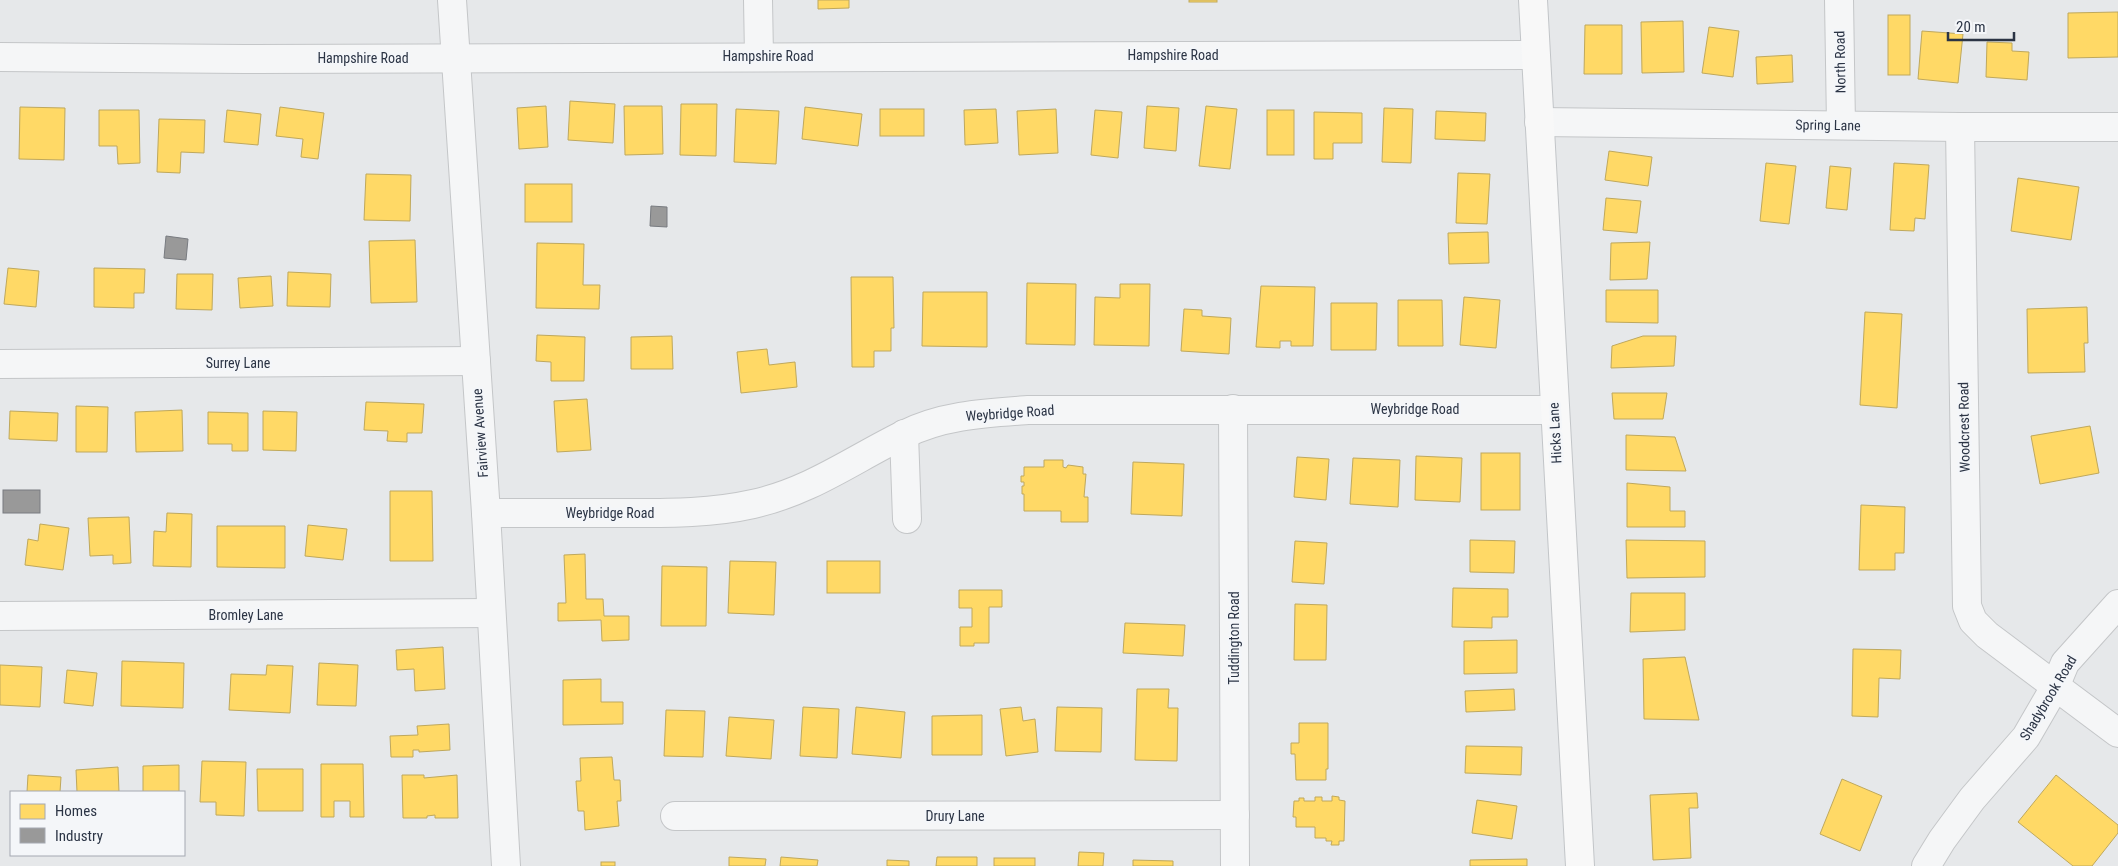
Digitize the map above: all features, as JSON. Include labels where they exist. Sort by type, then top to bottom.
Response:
[{"type":"main road","name":"Hicks Lane","points":[[1533,0],[1580,866]]},
{"type":"street","name":"Fairview Avenue","points":[[452,0],[486,514],[506,866]]},
{"type":"street","points":[[758,0],[759,56]]},
{"type":"street","name":"North Road","points":[[1839,0],[1841,125]]},
{"type":"street","name":"Hampshire Road","points":[[0,57],[244,59],[1535,55]]},
{"type":"street","name":"Spring Lane","points":[[1539,122],[2118,127]]},
{"type":"street","name":"Woodcrest Road","points":[[1960,127],[1967,606],[1973,621],[1986,635],[2118,733]]},
{"type":"street","name":"Surrey Lane","points":[[0,364],[476,361]]},
{"type":"street","name":"Tuddington Road","points":[[1233,409],[1235,866]]},
{"type":"street","name":"Weybridge Road","points":[[486,514],[682,513],[753,504],[800,490],[826,478],[904,434],[932,423],[976,413],[1028,410],[1554,410]]},
{"type":"street","points":[[904,434],[907,519]]},
{"type":"street","name":"Shadybrook Road","points":[[1926,866],[1942,840],[1972,799],[2026,737],[2055,686],[2065,663],[2118,604]]},
{"type":"street","name":"Bromley Lane","points":[[0,616],[492,613]]},
{"type":"street","name":"Drury Lane","points":[[675,816],[1235,815]]},
{"type":"building: Homes","points":[[818,0],[849,0],[849,8],[818,9]]},
{"type":"building: Homes","points":[[1189,0],[1217,0],[1217,2],[1189,2]]},
{"type":"building: Homes","points":[[2118,12],[2118,57],[2068,58],[2068,13]]},
{"type":"building: Homes","points":[[1888,15],[1910,15],[1910,75],[1888,75]]},
{"type":"building: Homes","points":[[1683,21],[1684,72],[1642,73],[1641,22]]},
{"type":"building: Homes","points":[[1585,25],[1622,25],[1622,74],[1584,74]]},
{"type":"building: Homes","points":[[1709,27],[1739,31],[1733,77],[1702,73]]},
{"type":"building: Homes","points":[[1922,31],[1963,34],[1958,83],[1918,79]]},
{"type":"building: Homes","points":[[1987,42],[2012,43],[2012,51],[2029,52],[2027,80],[1986,77]]},
{"type":"building: Homes","points":[[1792,55],[1793,82],[1757,84],[1756,57]]},
{"type":"building: Homes","points":[[570,101],[615,104],[613,143],[568,140]]},
{"type":"building: Homes","points":[[681,104],[717,104],[716,156],[680,155]]},
{"type":"building: Homes","points":[[546,106],[548,147],[519,149],[517,108]]},
{"type":"building: Homes","points":[[624,106],[662,106],[663,154],[625,155]]},
{"type":"building: Homes","points":[[1147,106],[1179,108],[1176,151],[1144,148]]},
{"type":"building: Homes","points":[[1206,106],[1237,109],[1230,169],[1199,166]]},
{"type":"building: Homes","points":[[20,107],[65,108],[64,160],[19,159]]},
{"type":"building: Homes","points":[[280,107],[324,113],[318,159],[301,157],[303,139],[276,136]]},
{"type":"building: Homes","points":[[805,107],[862,114],[858,146],[802,139]]},
{"type":"building: Homes","points":[[1384,108],[1413,109],[1411,163],[1382,162]]},
{"type":"building: Homes","points":[[736,109],[779,111],[776,164],[734,162]]},
{"type":"building: Homes","points":[[880,109],[924,109],[924,136],[880,136]]},
{"type":"building: Homes","points":[[996,109],[998,143],[965,145],[964,110]]},
{"type":"building: Homes","points":[[1056,109],[1058,153],[1019,155],[1017,111]]},
{"type":"building: Homes","points":[[99,110],[139,110],[140,163],[118,164],[117,146],[99,146]]},
{"type":"building: Homes","points":[[227,110],[261,114],[258,145],[224,142]]},
{"type":"building: Homes","points":[[1095,110],[1122,112],[1118,158],[1091,155]]},
{"type":"building: Homes","points":[[1267,110],[1294,110],[1294,155],[1267,155]]},
{"type":"building: Homes","points":[[1436,111],[1486,113],[1485,141],[1435,139]]},
{"type":"building: Homes","points":[[1314,112],[1362,113],[1362,143],[1333,143],[1333,159],[1314,159]]},
{"type":"building: Homes","points":[[159,119],[205,120],[204,153],[181,152],[180,173],[157,172]]},
{"type":"building: Homes","points":[[1609,151],[1652,157],[1648,186],[1605,180]]},
{"type":"building: Homes","points":[[1766,163],[1796,166],[1789,224],[1760,221]]},
{"type":"building: Homes","points":[[1894,163],[1929,165],[1925,219],[1915,218],[1914,231],[1890,230]]},
{"type":"building: Homes","points":[[1830,166],[1851,168],[1847,210],[1826,208]]},
{"type":"building: Homes","points":[[1458,173],[1490,174],[1487,224],[1456,223]]},
{"type":"building: Homes","points":[[366,174],[411,175],[410,221],[364,220]]},
{"type":"building: Homes","points":[[2018,178],[2079,187],[2071,240],[2011,231]]},
{"type":"building: Homes","points":[[525,184],[572,184],[572,222],[525,222]]},
{"type":"building: Homes","points":[[1606,198],[1641,201],[1637,233],[1603,230]]},
{"type":"building: Homes","points":[[1488,232],[1489,263],[1449,264],[1448,233]]},
{"type":"building: Homes","points":[[415,240],[417,302],[371,303],[369,241]]},
{"type":"building: Homes","points":[[1650,242],[1647,279],[1610,280],[1611,243]]},
{"type":"building: Homes","points":[[537,243],[584,244],[583,285],[600,285],[599,309],[536,308]]},
{"type":"building: Homes","points":[[8,268],[39,271],[36,307],[4,304]]},
{"type":"building: Homes","points":[[94,268],[145,269],[144,293],[134,293],[134,308],[94,307]]},
{"type":"building: Homes","points":[[288,272],[331,274],[330,307],[287,306]]},
{"type":"building: Homes","points":[[177,274],[213,274],[212,310],[176,309]]},
{"type":"building: Homes","points":[[271,276],[273,306],[240,308],[238,278]]},
{"type":"building: Homes","points":[[851,277],[893,277],[894,328],[891,328],[891,351],[874,351],[874,367],[852,367]]},
{"type":"building: Homes","points":[[1027,283],[1076,284],[1075,345],[1026,344]]},
{"type":"building: Homes","points":[[1120,284],[1150,284],[1149,346],[1094,345],[1095,297],[1120,298]]},
{"type":"building: Homes","points":[[1261,286],[1315,287],[1313,346],[1291,346],[1291,341],[1280,341],[1280,348],[1256,347]]},
{"type":"building: Homes","points":[[1606,290],[1658,290],[1658,323],[1606,322]]},
{"type":"building: Homes","points":[[923,292],[987,292],[987,347],[922,346]]},
{"type":"building: Homes","points":[[1464,297],[1500,300],[1496,348],[1460,345]]},
{"type":"building: Homes","points":[[1398,300],[1442,300],[1443,346],[1398,346]]},
{"type":"building: Homes","points":[[1331,303],[1377,303],[1376,350],[1331,350]]},
{"type":"building: Homes","points":[[2087,307],[2088,343],[2084,343],[2085,372],[2028,373],[2027,309]]},
{"type":"building: Homes","points":[[1184,309],[1202,310],[1202,316],[1231,318],[1229,354],[1181,351]]},
{"type":"building: Homes","points":[[1865,312],[1902,314],[1897,408],[1860,405]]},
{"type":"building: Homes","points":[[537,335],[585,337],[584,381],[551,381],[551,362],[536,361]]},
{"type":"building: Homes","points":[[672,336],[673,369],[631,369],[631,337]]},
{"type":"building: Homes","points":[[1643,336],[1676,336],[1674,366],[1611,368],[1612,346]]},
{"type":"building: Homes","points":[[767,349],[769,365],[795,362],[797,387],[741,393],[737,352]]},
{"type":"building: Homes","points":[[1612,393],[1667,393],[1663,419],[1614,419]]},
{"type":"building: Homes","points":[[587,399],[591,450],[557,452],[554,401]]},
{"type":"building: Homes","points":[[366,402],[424,404],[422,433],[407,433],[407,442],[387,441],[388,431],[364,430]]},
{"type":"building: Homes","points":[[76,406],[108,407],[107,452],[76,452]]},
{"type":"building: Homes","points":[[182,410],[183,451],[136,452],[135,412]]},
{"type":"building: Homes","points":[[10,411],[58,413],[57,441],[9,439]]},
{"type":"building: Homes","points":[[263,411],[297,412],[296,451],[263,450]]},
{"type":"building: Homes","points":[[208,412],[248,413],[248,451],[232,451],[232,444],[208,444]]},
{"type":"building: Homes","points":[[2090,426],[2099,473],[2040,484],[2031,436]]},
{"type":"building: Homes","points":[[1626,435],[1675,437],[1686,471],[1626,470]]},
{"type":"building: Homes","points":[[1481,453],[1520,453],[1520,510],[1481,510]]},
{"type":"building: Homes","points":[[1416,456],[1462,458],[1460,502],[1415,500]]},
{"type":"building: Homes","points":[[1297,457],[1329,459],[1326,500],[1294,497]]},
{"type":"building: Homes","points":[[1353,458],[1400,460],[1398,507],[1350,504]]},
{"type":"building: Homes","points":[[1044,460],[1063,460],[1063,467],[1066,468],[1068,465],[1083,467],[1083,474],[1086,474],[1084,497],[1088,497],[1088,522],[1061,522],[1061,511],[1024,511],[1022,486],[1024,486],[1024,482],[1021,482],[1021,476],[1024,476],[1024,467],[1044,467]]},
{"type":"building: Homes","points":[[1133,462],[1184,464],[1182,516],[1131,514]]},
{"type":"building: Homes","points":[[1627,483],[1670,487],[1670,511],[1685,511],[1685,527],[1627,527]]},
{"type":"building: Homes","points":[[390,491],[432,491],[433,561],[390,561]]},
{"type":"building: Homes","points":[[1861,505],[1905,507],[1904,553],[1895,553],[1895,570],[1859,570]]},
{"type":"building: Homes","points":[[167,513],[192,514],[191,567],[153,566],[154,531],[166,532]]},
{"type":"building: Homes","points":[[129,517],[131,563],[113,564],[113,555],[90,556],[88,518]]},
{"type":"building: Homes","points":[[40,524],[69,528],[63,570],[25,565],[28,539],[38,541]]},
{"type":"building: Homes","points":[[308,525],[347,529],[343,560],[305,556]]},
{"type":"building: Homes","points":[[217,526],[285,526],[285,568],[217,567]]},
{"type":"building: Homes","points":[[1470,540],[1515,541],[1514,573],[1470,572]]},
{"type":"building: Homes","points":[[1626,540],[1705,541],[1705,577],[1627,578]]},
{"type":"building: Homes","points":[[1295,541],[1327,543],[1324,584],[1292,582]]},
{"type":"building: Homes","points":[[585,554],[586,599],[603,599],[604,616],[629,616],[629,640],[602,641],[601,620],[558,621],[558,603],[566,603],[564,555]]},
{"type":"building: Homes","points":[[730,561],[776,562],[774,615],[728,613]]},
{"type":"building: Homes","points":[[827,561],[880,561],[880,593],[827,593]]},
{"type":"building: Homes","points":[[662,566],[707,567],[706,626],[661,626]]},
{"type":"building: Homes","points":[[1453,588],[1508,589],[1508,617],[1492,617],[1492,628],[1452,627]]},
{"type":"building: Homes","points":[[959,590],[1002,590],[1002,607],[989,607],[989,643],[974,643],[974,646],[960,646],[960,627],[972,627],[972,608],[959,608]]},
{"type":"building: Homes","points":[[1631,593],[1685,593],[1685,630],[1630,632]]},
{"type":"building: Homes","points":[[1295,604],[1327,605],[1326,660],[1294,660]]},
{"type":"building: Homes","points":[[1125,623],[1185,625],[1183,656],[1123,653]]},
{"type":"building: Homes","points":[[1517,640],[1517,673],[1464,674],[1464,641]]},
{"type":"building: Homes","points":[[443,647],[445,689],[415,691],[414,669],[397,670],[396,650]]},
{"type":"building: Homes","points":[[1853,649],[1901,650],[1900,679],[1879,678],[1878,717],[1852,716]]},
{"type":"building: Homes","points":[[1685,657],[1699,720],[1644,719],[1643,659]]},
{"type":"building: Homes","points":[[122,661],[184,663],[183,708],[121,706]]},
{"type":"building: Homes","points":[[319,663],[358,665],[356,706],[317,705]]},
{"type":"building: Homes","points":[[0,665],[42,667],[40,707],[0,705]]},
{"type":"building: Homes","points":[[267,665],[293,666],[290,713],[229,710],[231,674],[266,675]]},
{"type":"building: Homes","points":[[67,670],[97,673],[93,706],[64,703]]},
{"type":"building: Homes","points":[[601,679],[601,702],[623,702],[623,724],[563,725],[563,680]]},
{"type":"building: Homes","points":[[1137,689],[1169,689],[1168,708],[1178,708],[1177,761],[1135,760]]},
{"type":"building: Homes","points":[[1514,689],[1515,710],[1466,712],[1465,691]]},
{"type":"building: Homes","points":[[803,707],[839,709],[837,758],[800,756]]},
{"type":"building: Homes","points":[[856,707],[905,712],[901,758],[852,754]]},
{"type":"building: Homes","points":[[1021,707],[1023,721],[1035,719],[1038,752],[1006,756],[1000,709]]},
{"type":"building: Homes","points":[[1057,707],[1102,708],[1101,752],[1055,751]]},
{"type":"building: Homes","points":[[666,710],[705,711],[703,757],[664,756]]},
{"type":"building: Homes","points":[[982,715],[982,755],[932,755],[932,716]]},
{"type":"building: Homes","points":[[729,717],[774,720],[771,759],[726,756]]},
{"type":"building: Homes","points":[[1299,723],[1328,723],[1328,769],[1326,769],[1326,780],[1296,780],[1295,754],[1291,754],[1291,743],[1299,743]]},
{"type":"building: Homes","points":[[449,724],[450,750],[419,752],[419,750],[413,750],[413,757],[391,757],[390,736],[418,735],[417,726]]},
{"type":"building: Homes","points":[[1466,746],[1522,747],[1521,775],[1465,773]]},
{"type":"building: Homes","points":[[612,757],[614,780],[620,780],[621,801],[617,801],[619,826],[585,830],[584,811],[578,811],[576,781],[581,781],[580,758]]},
{"type":"building: Homes","points":[[202,761],[246,762],[244,816],[216,815],[216,802],[200,802]]},
{"type":"building: Homes","points":[[321,764],[363,764],[364,817],[350,817],[350,801],[334,801],[334,817],[321,817]]},
{"type":"building: Homes","points":[[179,765],[179,791],[143,791],[143,766]]},
{"type":"building: Homes","points":[[118,767],[119,791],[77,791],[76,770]]},
{"type":"building: Homes","points":[[257,769],[303,769],[303,811],[258,811]]},
{"type":"building: Homes","points":[[28,775],[61,777],[60,791],[27,791]]},
{"type":"building: Homes","points":[[402,775],[424,775],[424,778],[457,775],[458,818],[435,818],[435,815],[427,816],[427,818],[403,818]]},
{"type":"building: Homes","points":[[2056,775],[2118,825],[2118,833],[2092,866],[2073,866],[2018,822]]},
{"type":"building: Homes","points":[[1842,779],[1882,796],[1860,851],[1820,834]]},
{"type":"building: Homes","points":[[1697,793],[1698,808],[1689,808],[1691,858],[1653,860],[1650,795]]},
{"type":"building: Homes","points":[[1332,796],[1339,797],[1339,800],[1345,801],[1344,841],[1339,841],[1339,845],[1331,845],[1332,841],[1326,841],[1326,838],[1315,838],[1315,827],[1296,827],[1296,817],[1293,817],[1294,801],[1299,801],[1299,798],[1304,798],[1304,801],[1315,801],[1315,797],[1322,797],[1322,801],[1332,801]]},
{"type":"building: Homes","points":[[1477,800],[1517,806],[1512,839],[1472,833]]},
{"type":"building: Homes","points":[[1079,852],[1104,853],[1103,866],[1078,866]]},
{"type":"building: Homes","points":[[729,857],[766,859],[765,866],[729,866]]},
{"type":"building: Homes","points":[[781,857],[818,860],[817,866],[780,866]]},
{"type":"building: Homes","points":[[937,857],[977,857],[977,866],[936,866]]},
{"type":"building: Homes","points":[[994,858],[1035,858],[1035,866],[994,866]]},
{"type":"building: Homes","points":[[1527,859],[1527,866],[1470,866],[1470,860]]},
{"type":"building: Homes","points":[[887,860],[909,861],[909,866],[887,866]]},
{"type":"building: Homes","points":[[1133,860],[1173,861],[1173,866],[1133,866]]},
{"type":"building: Homes","points":[[601,862],[615,862],[615,866],[601,866]]},
{"type":"building: Industry","points":[[651,206],[667,207],[667,227],[650,226]]},
{"type":"building: Industry","points":[[166,236],[188,239],[186,260],[164,258]]},
{"type":"building: Industry","points":[[3,490],[40,490],[40,513],[3,513]]}]
